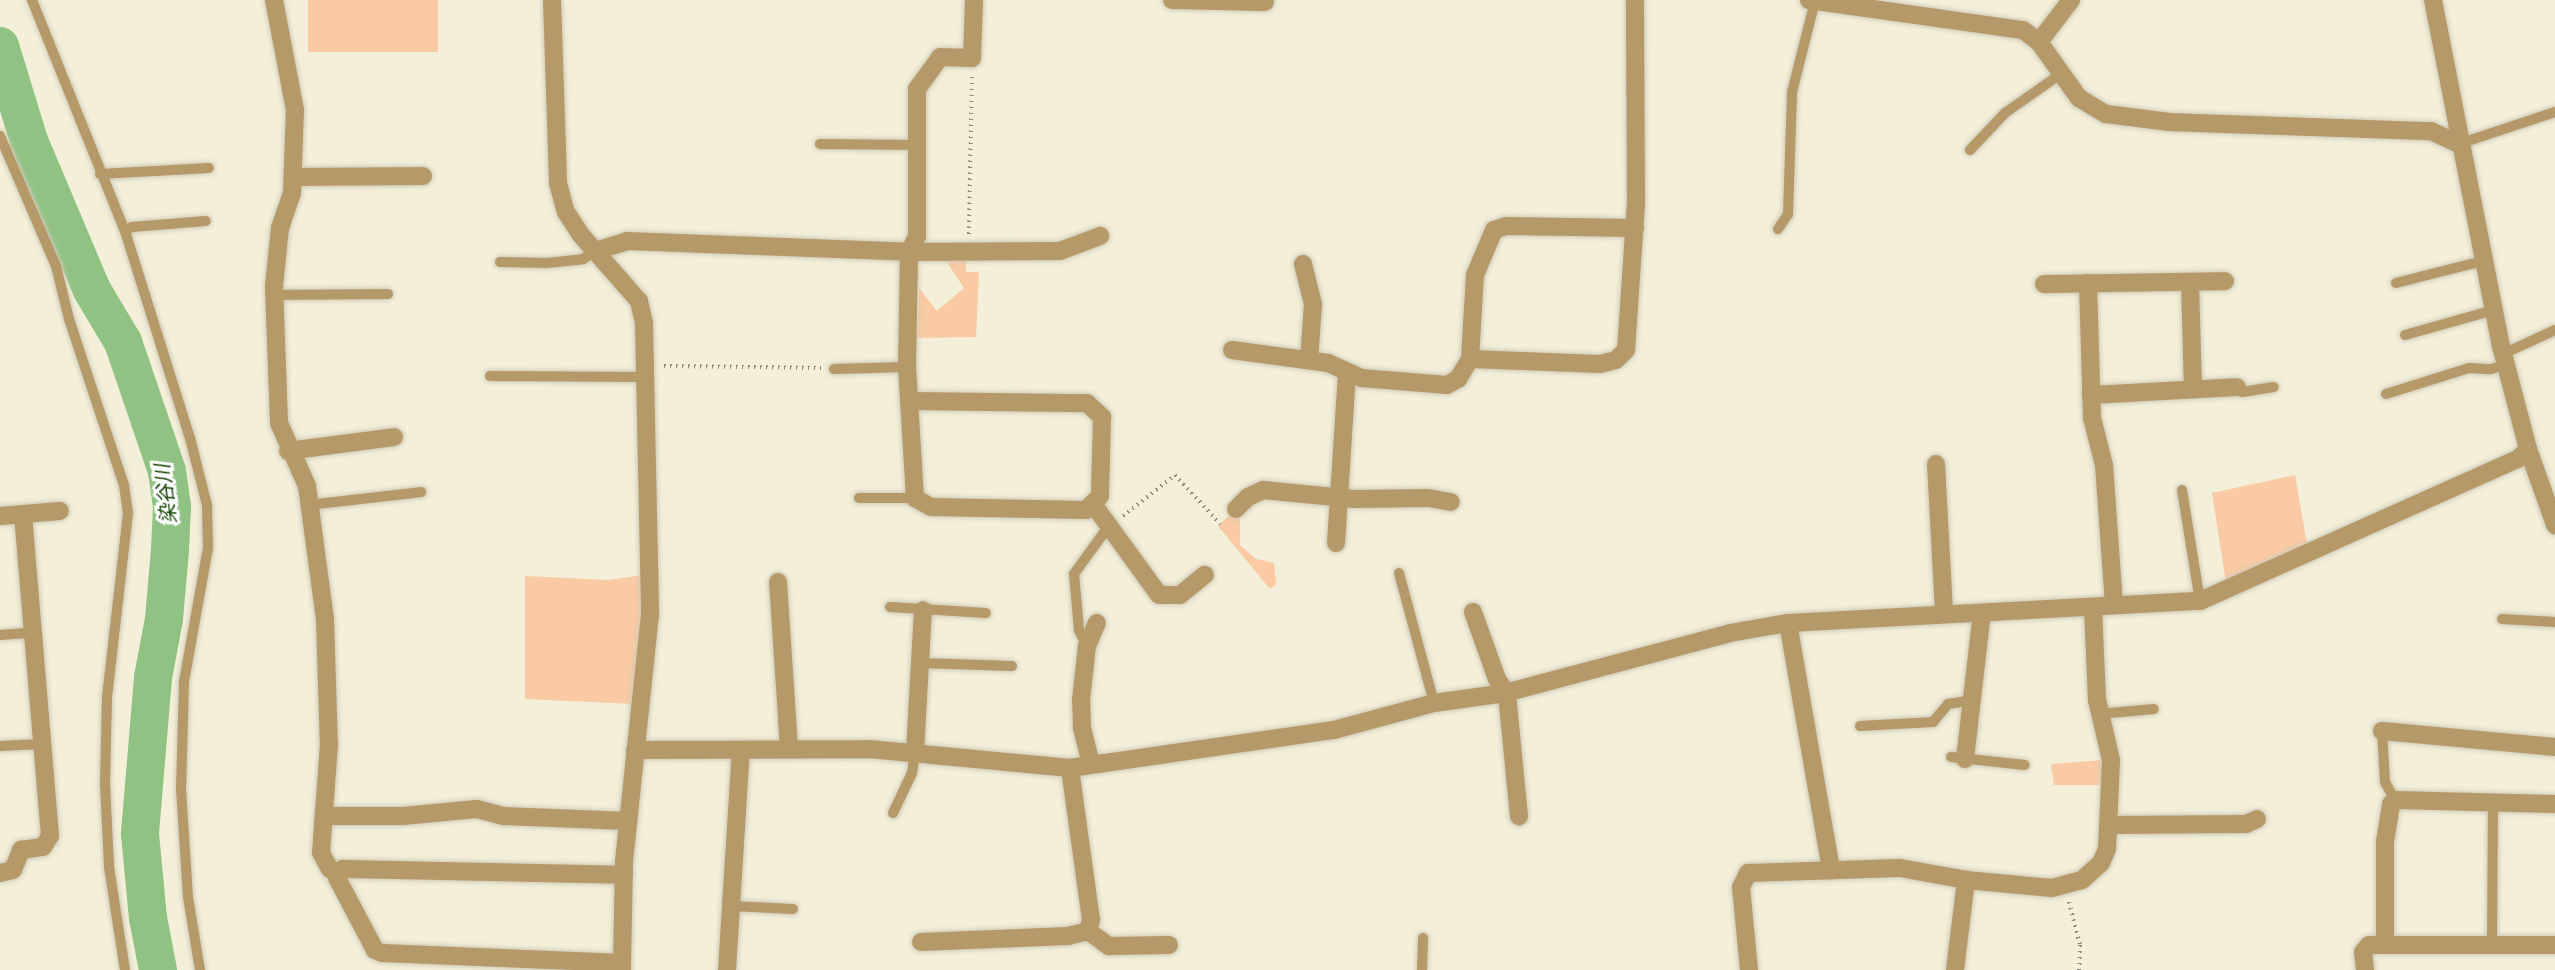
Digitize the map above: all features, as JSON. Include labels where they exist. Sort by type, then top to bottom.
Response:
[{"type":"street","points":[[274,0],[292,80],[294,177],[278,242],[275,295],[279,423],[288,451],[307,486],[329,659],[321,853],[330,869],[338,873],[356,869],[624,875]]},
{"type":"street","points":[[338,873],[338,886],[375,950],[382,954],[622,967],[628,821],[650,614],[644,323],[639,302],[566,212],[558,183],[552,0]]},
{"type":"street","points":[[912,401],[1087,403],[1102,417],[1100,496],[1086,510],[931,507],[915,498],[912,401],[907,367],[909,252],[917,236],[917,89],[927,71],[940,57],[972,58],[974,0]]},
{"type":"street","points":[[1172,0],[1265,2]]},
{"type":"street","points":[[1470,359],[1590,364],[1609,363],[1623,356],[1635,228],[1635,0]]},
{"type":"street","points":[[2039,42],[2071,0]]},
{"type":"street","points":[[2433,0],[2459,144],[2505,359],[2528,449],[2548,486],[2555,525]]},
{"type":"street","points":[[1812,1],[2016,27],[2039,42],[2079,98],[2095,109],[2118,116],[2169,122],[2431,131],[2459,144]]},
{"type":"street","points":[[294,177],[423,176]]},
{"type":"street","points":[[1232,350],[1310,360],[1361,378],[1447,385],[1458,379],[1470,359],[1475,276],[1494,230],[1506,226],[1635,228]]},
{"type":"street","points":[[595,250],[627,241],[909,252],[1060,251],[1100,236]]},
{"type":"street","points":[[1303,264],[1313,304],[1310,360]]},
{"type":"street","points":[[2044,284],[2225,281]]},
{"type":"street","points":[[2190,282],[2193,389]]},
{"type":"street","points":[[2088,283],[2092,418],[2104,465],[2114,603]]},
{"type":"street","points":[[1336,543],[1347,372]]},
{"type":"street","points":[[2091,395],[2237,387]]},
{"type":"street","points":[[288,451],[394,437]]},
{"type":"street","points":[[635,750],[789,749],[915,752],[1070,768],[1326,731],[1434,703],[1505,693],[1730,633],[1788,623],[1944,613],[2093,609],[2114,603],[2200,601],[2518,459],[2528,449]]},
{"type":"street","points":[[1936,464],[1944,613]]},
{"type":"street","points":[[1236,509],[1248,496],[1263,490],[1340,495],[1355,499],[1428,498],[1451,502]]},
{"type":"street","points":[[1093,504],[1108,528],[1159,595],[1180,595],[1205,575]]},
{"type":"street","points":[[0,516],[60,511]]},
{"type":"street","points":[[0,873],[13,870],[21,850],[43,847],[49,841],[23,514]]},
{"type":"street","points":[[778,582],[789,749]]},
{"type":"street","points":[[1749,970],[1743,875],[1900,868],[1966,880],[2066,887],[2101,863],[2107,849],[2111,760],[2099,714],[2093,609]]},
{"type":"street","points":[[915,752],[923,610]]},
{"type":"street","points":[[1473,612],[1505,693],[1519,816]]},
{"type":"street","points":[[1958,758],[1972,700],[1982,613]]},
{"type":"street","points":[[1090,764],[1081,714],[1087,646],[1097,623]]},
{"type":"street","points":[[1788,623],[1831,870]]},
{"type":"street","points":[[2382,731],[2555,747]]},
{"type":"street","points":[[727,970],[741,750]]},
{"type":"street","points":[[1070,768],[1090,909],[1088,931]]},
{"type":"street","points":[[2385,945],[2385,842],[2391,804],[2395,800],[2555,804]]},
{"type":"street","points":[[324,816],[403,816],[477,809],[504,816],[628,821]]},
{"type":"street","points":[[2109,825],[2246,824],[2257,819]]},
{"type":"street","points":[[1955,970],[1966,880]]},
{"type":"street","points":[[921,942],[1068,936],[1088,931],[1109,946],[1169,945]]},
{"type":"street","points":[[2365,970],[2365,948],[2385,945],[2555,945]]},
{"type":"lane","points":[[32,0],[100,174],[125,231],[190,438],[207,505],[208,548],[184,682],[181,789],[188,897],[200,970]]},
{"type":"lane","points":[[1778,230],[1788,214],[1792,92],[1812,1]]},
{"type":"lane","points":[[1970,150],[2005,113],[2062,73]]},
{"type":"lane","points":[[2459,144],[2555,112]]},
{"type":"lane","points":[[0,136],[56,266],[72,329],[111,438],[126,500],[105,754],[109,867],[125,970]]},
{"type":"lane","points":[[820,144],[917,145]]},
{"type":"lane","points":[[100,174],[209,168]]},
{"type":"lane","points":[[125,231],[132,227],[206,221]]},
{"type":"lane","points":[[500,262],[583,259],[595,250]]},
{"type":"lane","points":[[2396,283],[2483,261]]},
{"type":"lane","points":[[275,295],[388,294]]},
{"type":"lane","points":[[2405,334],[2494,310]]},
{"type":"lane","points":[[2386,394],[2469,368],[2491,369],[2555,330]]},
{"type":"lane","points":[[834,369],[907,367]]},
{"type":"lane","points":[[490,376],[644,372]]},
{"type":"lane","points":[[2237,387],[2242,392],[2274,387]]},
{"type":"lane","points":[[2181,490],[2200,601]]},
{"type":"lane","points":[[309,505],[422,492]]},
{"type":"lane","points":[[859,498],[915,498]]},
{"type":"lane","points":[[1087,646],[1079,630],[1074,574],[1108,528]]},
{"type":"lane","points":[[1399,573],[1434,703]]},
{"type":"lane","points":[[890,607],[986,613]]},
{"type":"lane","points":[[2502,619],[2555,622]]},
{"type":"lane","points":[[0,635],[31,633]]},
{"type":"lane","points":[[920,663],[1012,666]]},
{"type":"lane","points":[[1860,726],[1933,722],[1948,704],[1972,700]]},
{"type":"lane","points":[[2099,714],[2154,709]]},
{"type":"lane","points":[[2382,731],[2385,782],[2395,800]]},
{"type":"lane","points":[[0,746],[42,744]]},
{"type":"lane","points":[[893,813],[912,773],[915,752]]},
{"type":"lane","points":[[1958,758],[2025,765]]},
{"type":"lane","points":[[2492,945],[2493,803]]},
{"type":"lane","points":[[731,906],[793,909]]},
{"type":"lane","points":[[1422,970],[1423,938]]},
{"type":"path","points":[[969,252],[972,58]]},
{"type":"path","points":[[644,372],[834,369]]},
{"type":"path","points":[[1108,528],[1175,475],[1220,524]]},
{"type":"path","points":[[2066,887],[2080,945],[2079,970]]},
{"type":"shaded area","points":[[308,0],[438,0],[438,52],[308,52]]},
{"type":"shaded area","points":[[966,260],[966,272],[979,272],[976,337],[917,338],[919,288],[937,311],[964,288],[946,261]]},
{"type":"shaded area","points":[[2295,475],[2307,544],[2226,583],[2212,493]]},
{"type":"shaded area","points":[[1236,509],[1240,514],[1240,545],[1256,559],[1274,563],[1276,584],[1270,589],[1218,526]]},
{"type":"shaded area","points":[[643,575],[645,615],[635,704],[525,699],[525,576],[609,580]]},
{"type":"shaded area","points":[[2104,760],[2105,785],[2054,785],[2051,764]]},
{"type":"waterway","name":"染谷川","points":[[0,46],[29,141],[92,290],[123,342],[167,471],[172,507],[170,550],[164,619],[153,678],[140,834],[148,918],[158,970]]}]
